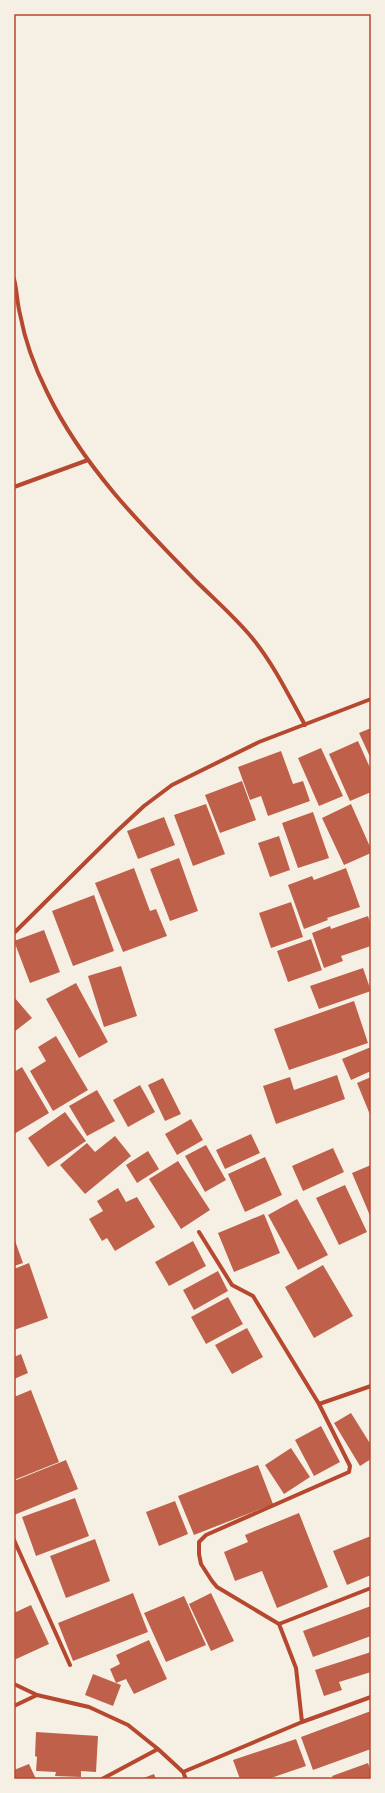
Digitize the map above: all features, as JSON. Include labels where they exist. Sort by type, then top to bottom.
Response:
[{"type":"street","points":[[14,278],[20,314],[38,371],[61,419],[88,460],[115,494],[153,536],[254,640],[268,660],[305,725]]},
{"type":"street","points":[[14,487],[88,460]]},
{"type":"street","points":[[14,933],[122,826],[144,806],[172,785],[258,742],[371,699]]},
{"type":"street","points":[[199,1232],[232,1285],[253,1296],[319,1404],[350,1466],[349,1472],[206,1535],[199,1542],[198,1548],[201,1564],[207,1575],[217,1587],[280,1624],[296,1668],[302,1722]]},
{"type":"street","points":[[319,1404],[371,1386]]},
{"type":"street","points":[[14,1540],[70,1665]]},
{"type":"street","points":[[280,1624],[371,1588]]},
{"type":"street","points":[[14,1684],[36,1695],[89,1707],[128,1726],[158,1749],[183,1772],[186,1779]]},
{"type":"street","points":[[14,1706],[36,1695]]},
{"type":"street","points":[[183,1772],[302,1722],[371,1697]]},
{"type":"street","points":[[102,1779],[158,1749]]},
{"type":"building","points":[[371,728],[371,759],[359,733]]},
{"type":"building","points":[[358,741],[371,770],[371,792],[350,801],[329,754]]},
{"type":"building","points":[[321,748],[343,796],[319,806],[298,758]]},
{"type":"building","points":[[281,751],[293,784],[303,781],[310,801],[268,816],[261,796],[250,800],[238,767]]},
{"type":"building","points":[[242,781],[256,820],[220,833],[205,795]]},
{"type":"building","points":[[206,804],[225,854],[193,866],[174,815]]},
{"type":"building","points":[[351,804],[371,849],[371,853],[344,865],[322,818]]},
{"type":"building","points":[[313,812],[329,858],[298,868],[282,823]]},
{"type":"building","points":[[164,817],[175,845],[138,859],[127,831]]},
{"type":"building","points":[[279,836],[290,870],[270,877],[258,843]]},
{"type":"building","points":[[179,858],[198,911],[170,921],[150,869]]},
{"type":"building","points":[[134,868],[150,911],[156,909],[167,936],[123,952],[95,883]]},
{"type":"building","points":[[346,868],[360,907],[327,918],[328,920],[304,929],[288,885],[312,876],[314,880]]},
{"type":"building","points":[[94,895],[114,951],[73,966],[52,911]]},
{"type":"building","points":[[291,902],[303,937],[271,948],[259,913]]},
{"type":"building","points":[[368,916],[371,926],[371,946],[341,956],[343,961],[324,968],[312,933],[330,926],[331,929]]},
{"type":"building","points":[[44,930],[60,972],[30,983],[14,941]]},
{"type":"building","points":[[311,939],[322,970],[288,982],[277,951]]},
{"type":"building","points":[[121,966],[137,1016],[104,1027],[88,976]]},
{"type":"building","points":[[363,968],[371,991],[319,1009],[310,986]]},
{"type":"building","points":[[76,983],[108,1042],[79,1058],[46,999]]},
{"type":"building","points":[[14,997],[32,1018],[14,1032]]},
{"type":"building","points":[[354,1001],[368,1043],[289,1070],[274,1029]]},
{"type":"building","points":[[56,1036],[88,1090],[53,1111],[30,1071],[46,1061],[38,1047]]},
{"type":"building","points":[[371,1047],[371,1071],[351,1080],[342,1059]]},
{"type":"building","points":[[22,1067],[49,1113],[14,1134],[14,1072]]},
{"type":"building","points":[[337,1075],[345,1099],[276,1124],[263,1086],[290,1077],[294,1090]]},
{"type":"building","points":[[371,1077],[371,1117],[357,1083]]},
{"type":"building","points":[[163,1078],[181,1114],[165,1121],[148,1085]]},
{"type":"building","points":[[140,1085],[155,1112],[128,1127],[113,1100]]},
{"type":"building","points":[[97,1090],[115,1121],[87,1136],[69,1106]]},
{"type":"building","points":[[65,1112],[86,1141],[48,1167],[28,1138]]},
{"type":"building","points":[[191,1119],[203,1140],[177,1155],[165,1134]]},
{"type":"building","points":[[251,1134],[260,1153],[225,1169],[216,1150]]},
{"type":"building","points":[[115,1136],[131,1156],[85,1194],[60,1165],[87,1143],[95,1152]]},
{"type":"building","points":[[206,1145],[226,1180],[205,1192],[185,1156]]},
{"type":"building","points":[[333,1148],[344,1172],[303,1191],[292,1166]]},
{"type":"building","points":[[148,1151],[159,1169],[137,1183],[126,1165]]},
{"type":"building","points":[[265,1157],[282,1195],[245,1212],[228,1174]]},
{"type":"building","points":[[178,1161],[210,1210],[181,1229],[149,1179]]},
{"type":"building","points":[[371,1165],[371,1218],[352,1173]]},
{"type":"building","points":[[345,1185],[367,1232],[339,1245],[316,1198]]},
{"type":"building","points":[[118,1188],[126,1202],[137,1197],[155,1227],[115,1251],[107,1238],[102,1241],[89,1219],[103,1211],[97,1201]]},
{"type":"building","points":[[297,1199],[328,1255],[298,1270],[268,1215]]},
{"type":"building","points":[[264,1214],[280,1253],[234,1272],[218,1233]]},
{"type":"building","points":[[14,1238],[23,1263],[14,1266]]},
{"type":"building","points":[[193,1241],[206,1266],[169,1286],[155,1262]]},
{"type":"building","points":[[29,1263],[48,1318],[14,1330],[14,1269]]},
{"type":"building","points":[[323,1265],[353,1316],[314,1338],[285,1287]]},
{"type":"building","points":[[218,1271],[228,1291],[194,1310],[183,1290]]},
{"type":"building","points":[[228,1297],[243,1324],[206,1344],[191,1317]]},
{"type":"building","points":[[247,1328],[263,1357],[232,1374],[215,1345]]},
{"type":"building","points":[[21,1354],[28,1373],[14,1379],[14,1357]]},
{"type":"building","points":[[31,1390],[59,1462],[14,1480],[14,1397]]},
{"type":"building","points":[[351,1413],[371,1445],[371,1459],[360,1466],[334,1423]]},
{"type":"building","points":[[321,1426],[340,1462],[314,1476],[295,1440]]},
{"type":"building","points":[[291,1448],[310,1477],[284,1494],[265,1465]]},
{"type":"building","points":[[66,1460],[78,1489],[14,1515],[14,1481]]},
{"type":"building","points":[[258,1465],[273,1504],[194,1535],[178,1496]]},
{"type":"building","points":[[75,1498],[89,1536],[36,1556],[22,1517]]},
{"type":"building","points":[[175,1501],[188,1534],[159,1546],[146,1512]]},
{"type":"building","points":[[299,1513],[328,1587],[277,1608],[262,1571],[235,1581],[224,1552],[248,1542],[245,1535]]},
{"type":"building","points":[[371,1536],[371,1575],[347,1585],[333,1551]]},
{"type":"building","points":[[95,1539],[110,1581],[66,1598],[50,1556]]},
{"type":"building","points":[[133,1593],[148,1632],[73,1661],[58,1623]]},
{"type":"building","points":[[211,1593],[234,1641],[211,1651],[189,1604]]},
{"type":"building","points":[[184,1596],[206,1645],[166,1662],[144,1613]]},
{"type":"building","points":[[31,1605],[49,1644],[14,1660],[14,1613]]},
{"type":"building","points":[[371,1606],[371,1636],[313,1657],[303,1631]]},
{"type":"building","points":[[149,1640],[167,1679],[134,1694],[126,1679],[116,1683],[110,1669],[120,1664],[116,1655]]},
{"type":"building","points":[[371,1652],[371,1672],[339,1682],[342,1690],[324,1696],[315,1670]]},
{"type":"building","points":[[93,1674],[121,1685],[113,1706],[85,1695]]},
{"type":"building","points":[[371,1711],[371,1749],[313,1770],[301,1737]]},
{"type":"building","points":[[36,1732],[98,1736],[96,1772],[81,1771],[81,1777],[55,1776],[56,1772],[36,1771]]},
{"type":"building","points":[[296,1739],[306,1766],[268,1779],[240,1779],[233,1760]]},
{"type":"building","points":[[368,1763],[371,1772],[371,1779],[333,1779],[332,1776]]},
{"type":"building","points":[[29,1764],[36,1779],[14,1779],[14,1770]]},
{"type":"building","points":[[154,1774],[156,1779],[141,1779]]}]
